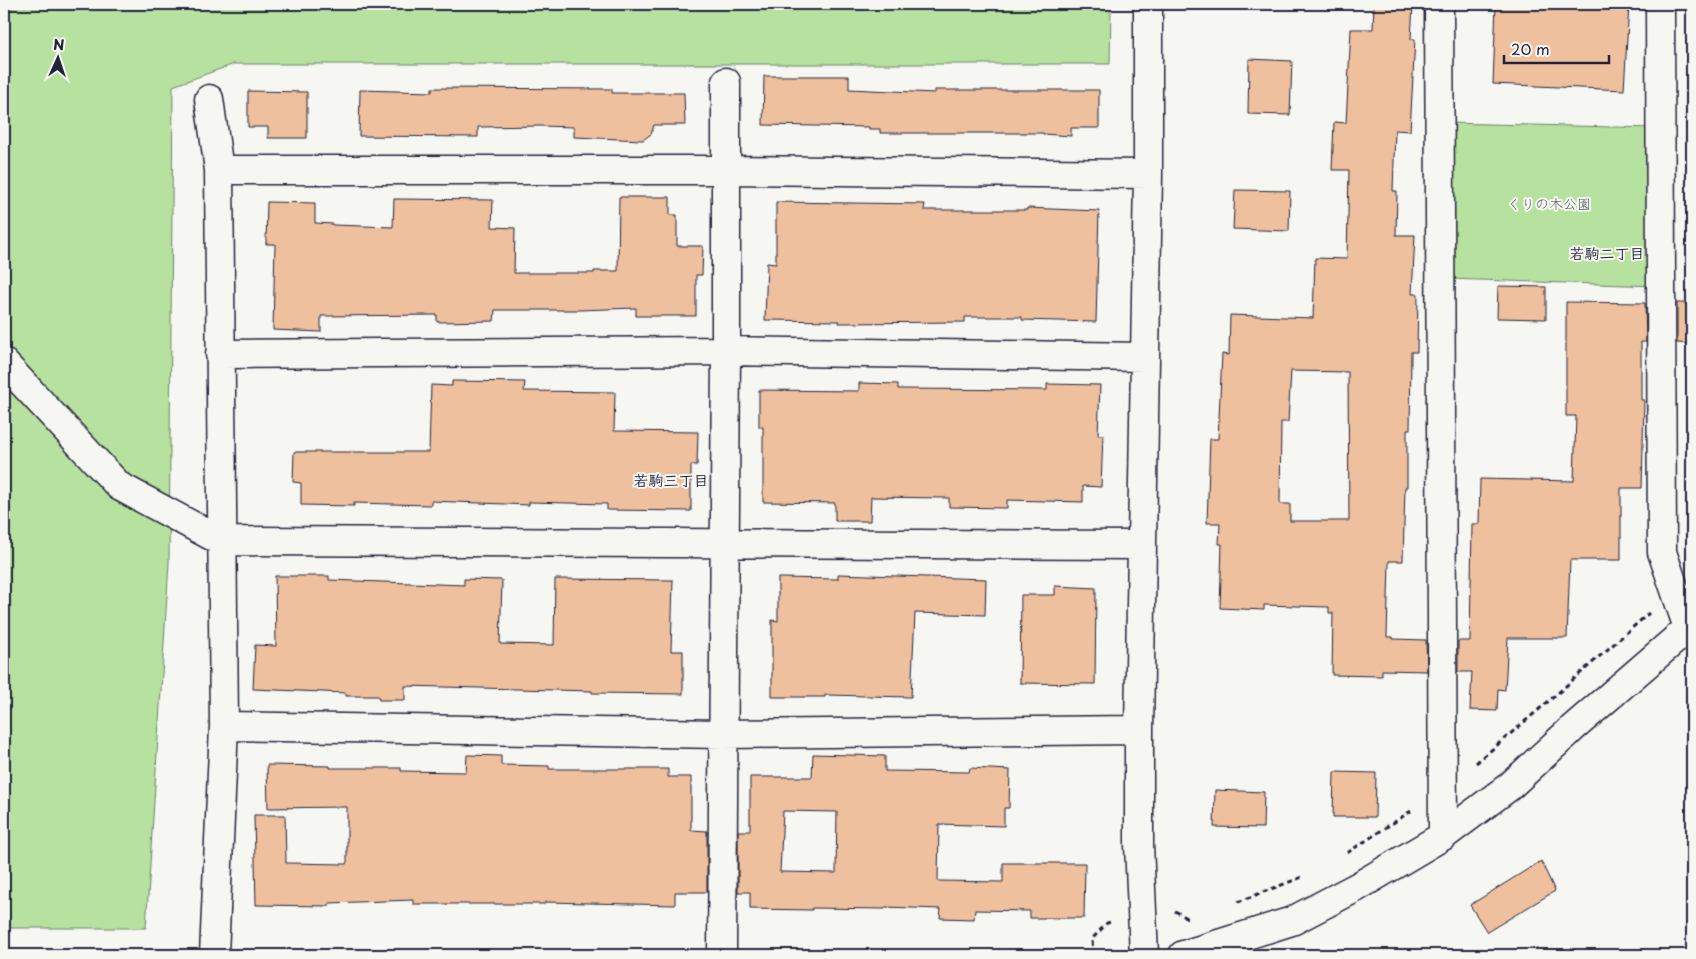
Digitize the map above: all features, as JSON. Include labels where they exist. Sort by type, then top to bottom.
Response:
[{"type":"street","points":[[1144,955],[1139,845],[1138,730],[1148,174],[1148,4]]},
{"type":"street","points":[[1439,4],[1443,836]]},
{"type":"street","points":[[1183,955],[1292,921],[1356,888],[1443,836],[1510,786],[1574,726],[1690,627],[1662,552],[1660,4]]},
{"type":"street","points":[[722,955],[726,82]]},
{"type":"street","points":[[209,99],[219,170],[224,726],[214,955]]},
{"type":"street","points":[[219,170],[727,170],[1148,174]]},
{"type":"street","points":[[220,354],[726,351],[1144,358]]},
{"type":"street","points":[[4,363],[119,486],[221,541],[1142,545]]},
{"type":"street","points":[[224,726],[723,734],[1138,730]]},
{"type":"green space","points":[[4,4],[1111,4],[1110,64],[234,64],[173,86],[169,563],[146,928],[4,928]]},
{"type":"green space","name":"くりの木公園","points":[[1446,123],[1656,128],[1656,286],[1448,279]]},
{"type":"building","points":[[1374,4],[1413,4],[1411,39],[1415,39],[1410,131],[1395,130],[1393,191],[1397,191],[1396,235],[1415,235],[1412,294],[1418,294],[1417,352],[1411,352],[1410,429],[1407,429],[1407,487],[1405,487],[1403,561],[1389,561],[1387,637],[1393,637],[1393,639],[1426,640],[1427,671],[1382,670],[1382,676],[1332,675],[1333,613],[1329,613],[1329,607],[1264,605],[1264,610],[1220,608],[1222,544],[1219,544],[1220,523],[1207,523],[1210,439],[1218,439],[1222,354],[1229,355],[1230,315],[1313,318],[1315,258],[1347,259],[1349,170],[1332,170],[1334,122],[1346,123],[1351,29],[1373,29]],"holes":[[[1291,371],[1348,372],[1349,521],[1290,521],[1290,504],[1280,504],[1281,422],[1288,422]]]},
{"type":"building","points":[[1496,4],[1629,4],[1624,90],[1493,84]]},
{"type":"building","points":[[1249,59],[1292,61],[1290,115],[1248,114]]},
{"type":"building","points":[[764,76],[849,76],[849,89],[935,93],[935,90],[1099,90],[1099,128],[1071,128],[1071,136],[1043,133],[880,133],[880,129],[869,129],[869,127],[763,125]]},
{"type":"building","points":[[432,88],[612,89],[612,93],[684,93],[685,125],[654,125],[651,134],[643,140],[574,137],[574,127],[540,126],[478,127],[478,137],[359,136],[360,90],[432,92]]},
{"type":"building","points":[[248,91],[307,92],[307,138],[268,138],[268,127],[248,127]]},
{"type":"building","points":[[1235,190],[1290,191],[1289,231],[1233,229]]},
{"type":"building","points":[[619,197],[670,197],[670,215],[677,215],[677,246],[703,246],[702,275],[696,275],[696,316],[636,316],[636,308],[495,310],[494,321],[437,322],[437,315],[321,316],[321,332],[273,330],[275,244],[266,244],[267,202],[315,203],[315,223],[393,227],[394,199],[493,200],[492,227],[515,228],[514,273],[594,273],[594,271],[618,271]]},
{"type":"building","points":[[776,202],[925,204],[924,210],[1027,210],[1027,208],[1099,211],[1096,322],[1022,320],[1022,317],[965,317],[965,322],[839,323],[839,321],[765,320],[767,263],[776,264]]},
{"type":"building","points":[[1498,286],[1546,287],[1546,319],[1497,318]]},
{"type":"building","points":[[1566,302],[1645,303],[1646,342],[1641,342],[1641,400],[1644,400],[1642,488],[1621,488],[1621,560],[1570,560],[1567,638],[1508,638],[1505,690],[1498,689],[1497,711],[1470,710],[1472,672],[1458,672],[1458,641],[1470,641],[1472,524],[1479,524],[1480,479],[1574,481],[1576,416],[1566,416]]},
{"type":"building","points":[[1677,303],[1692,303],[1692,344],[1677,343]]},
{"type":"building","points":[[452,381],[525,382],[524,391],[615,392],[614,431],[698,432],[697,465],[691,465],[691,511],[607,510],[607,504],[529,502],[529,505],[431,501],[431,505],[354,503],[354,506],[301,505],[301,483],[293,482],[294,452],[429,452],[431,385],[452,386]]},
{"type":"building","points":[[859,383],[898,384],[898,389],[1047,390],[1047,384],[1100,385],[1098,435],[1103,435],[1101,487],[1083,486],[1083,502],[1007,500],[1007,508],[949,507],[949,498],[871,497],[870,521],[835,521],[835,503],[763,502],[763,427],[759,427],[759,390],[859,391]]},
{"type":"building","points":[[838,574],[986,579],[985,615],[915,613],[911,697],[825,695],[825,697],[772,697],[772,620],[778,621],[778,578],[838,579]]},
{"type":"building","points":[[275,576],[329,576],[329,580],[464,585],[464,579],[502,580],[500,644],[554,645],[555,579],[673,580],[671,651],[683,651],[683,694],[592,693],[592,691],[405,686],[405,700],[379,700],[378,696],[346,696],[346,693],[253,689],[255,645],[276,646]]},
{"type":"building","points":[[1055,586],[1096,588],[1095,684],[1020,683],[1021,595],[1055,595]]},
{"type":"building","points":[[813,754],[885,756],[885,771],[969,772],[970,768],[1010,770],[1009,808],[1004,808],[1004,826],[939,824],[938,881],[1003,882],[1003,863],[1085,863],[1084,918],[1030,918],[1030,911],[975,910],[974,919],[940,918],[941,909],[885,907],[885,909],[750,909],[750,892],[738,892],[738,831],[750,831],[750,777],[812,777]],"holes":[[[783,811],[837,812],[836,873],[780,872]]]},
{"type":"building","points":[[467,755],[501,756],[501,765],[549,766],[549,769],[668,769],[668,777],[691,777],[691,830],[707,831],[707,892],[675,892],[675,905],[545,902],[545,904],[413,904],[413,900],[329,903],[329,906],[256,905],[254,815],[285,815],[286,863],[346,864],[347,862],[347,807],[268,808],[267,765],[330,766],[330,768],[401,768],[401,771],[466,772]]},
{"type":"building","points":[[1334,772],[1376,773],[1375,817],[1333,817]]},
{"type":"building","points":[[1215,790],[1264,792],[1263,828],[1214,827]]},
{"type":"building","points":[[1541,861],[1555,891],[1487,932],[1470,905]]},
{"type":"district","name":"若駒二丁目","points":[[1607,254]]},
{"type":"district","name":"若駒三丁目","points":[[671,481]]}]
